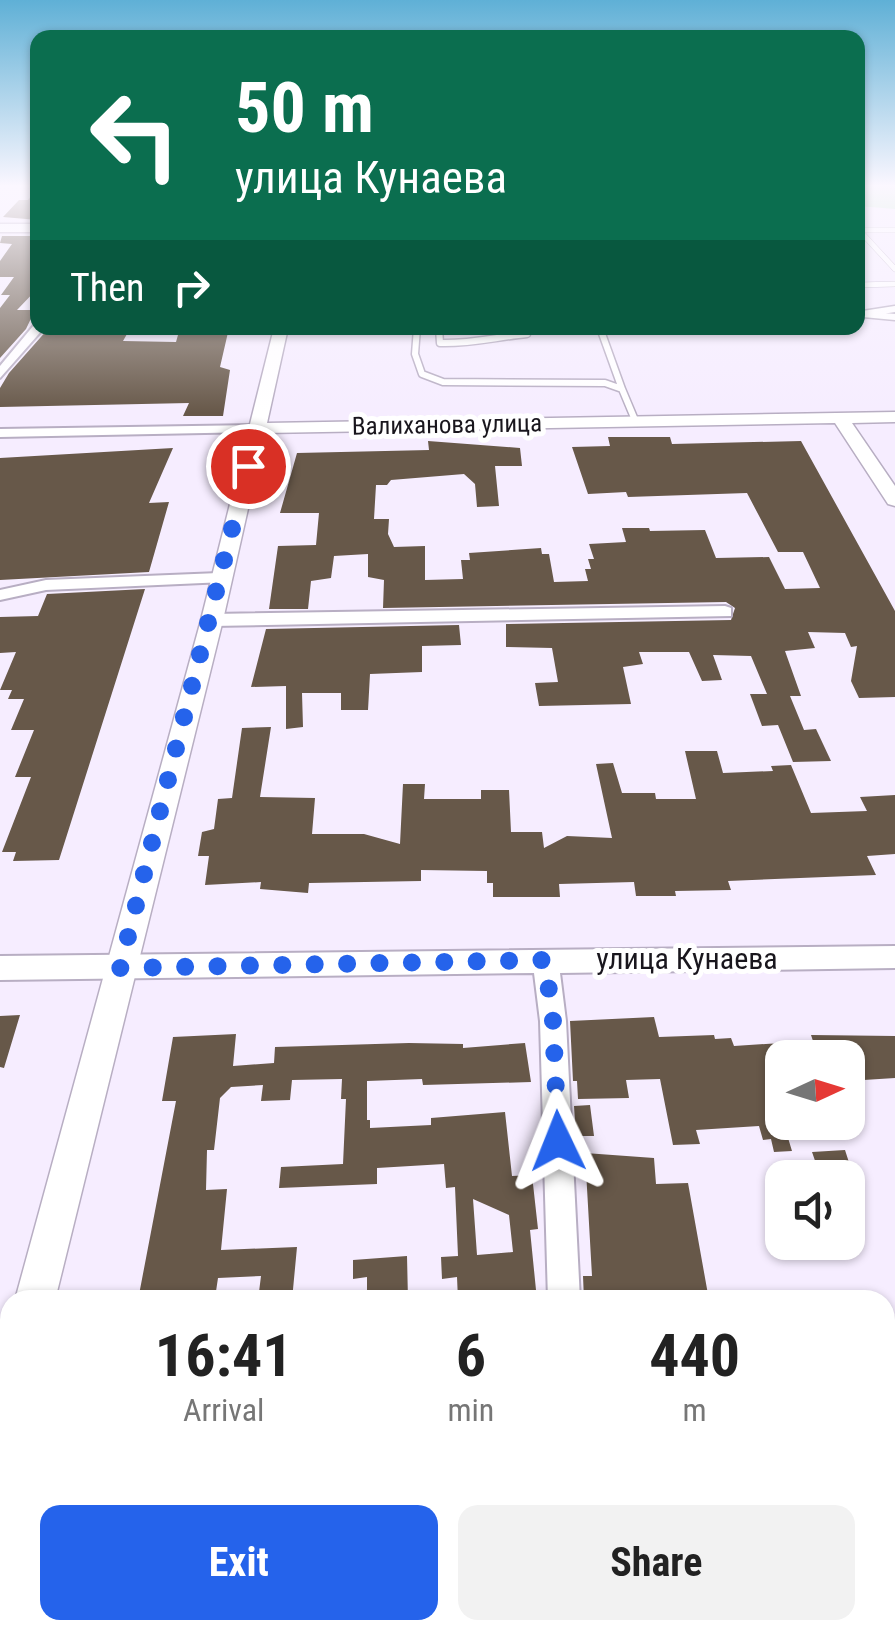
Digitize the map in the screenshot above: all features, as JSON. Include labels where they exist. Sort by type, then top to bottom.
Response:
[{"type":"street","points":[[0,374],[32,335]]},
{"type":"street","points":[[38,1290],[212,620],[279,335]]},
{"type":"street","points":[[840,417],[895,500]]},
{"type":"street","name":"Валиханова улица","points":[[0,433],[895,417]]},
{"type":"street","points":[[0,596],[46,585],[219,578]]},
{"type":"street","points":[[212,620],[724,612]]},
{"type":"street","name":"улица Кунаева","points":[[0,968],[895,958]]},
{"type":"street","points":[[545,960],[553,1021],[564,1290]]},
{"type":"lane","points":[[865,285],[895,284]]},
{"type":"lane","points":[[865,313],[895,309]]},
{"type":"lane","points":[[865,314],[895,317]]},
{"type":"lane","points":[[417,335],[416,365],[422,374],[443,382],[605,382],[622,389]]},
{"type":"lane","points":[[439,335],[440,343],[450,346],[516,335]]},
{"type":"lane","points":[[603,335],[635,420]]},
{"type":"building","points":[[0,261],[30,261],[30,296],[17,310],[30,310],[30,321],[0,358],[0,308],[10,295],[1,295],[14,277],[0,277]]},
{"type":"building","points":[[43,335],[126,335],[123,341],[176,342],[178,335],[227,335],[220,367],[230,370],[223,416],[183,416],[189,403],[0,407],[0,388]]},
{"type":"building","points":[[608,437],[670,437],[672,444],[801,441],[895,611],[895,697],[859,698],[851,681],[857,646],[851,647],[845,633],[808,632],[815,648],[785,651],[801,696],[790,696],[804,730],[816,729],[831,761],[793,762],[778,725],[762,726],[750,694],[767,694],[751,656],[713,655],[722,680],[702,681],[689,652],[639,652],[643,664],[623,667],[631,704],[539,706],[535,683],[558,682],[552,648],[506,647],[506,624],[731,620],[735,608],[726,602],[383,608],[384,580],[368,577],[368,554],[334,556],[331,578],[311,581],[308,609],[269,609],[278,546],[316,545],[319,513],[280,513],[297,453],[429,450],[428,441],[520,448],[522,466],[495,466],[499,506],[477,507],[475,484],[464,474],[391,480],[387,485],[376,485],[374,519],[389,519],[388,534],[394,547],[425,546],[425,580],[463,579],[461,560],[470,560],[469,553],[541,548],[542,554],[549,554],[554,582],[588,581],[585,569],[591,569],[588,559],[594,559],[589,544],[626,542],[622,528],[649,528],[705,530],[716,558],[769,557],[785,589],[820,588],[803,552],[778,552],[747,493],[628,497],[626,492],[588,494],[572,447],[610,446]]},
{"type":"building","points":[[173,448],[149,503],[169,502],[149,572],[0,580],[0,458]]},
{"type":"building","points":[[145,589],[59,860],[13,861],[16,852],[2,852],[31,777],[15,777],[34,730],[11,730],[24,699],[8,699],[12,690],[0,690],[16,652],[0,653],[0,617],[38,616],[47,594]]},
{"type":"building","points":[[459,625],[461,645],[422,646],[422,672],[370,674],[368,710],[341,710],[341,693],[302,693],[303,727],[286,729],[286,686],[251,687],[266,629]]},
{"type":"building","points":[[271,727],[260,797],[315,798],[312,834],[364,834],[400,844],[403,784],[425,784],[424,799],[481,799],[481,790],[509,790],[511,832],[542,832],[544,848],[567,836],[612,838],[596,764],[613,763],[622,793],[655,793],[656,799],[696,799],[685,751],[717,751],[723,773],[773,771],[771,766],[791,765],[811,813],[867,811],[860,797],[895,795],[895,854],[867,856],[876,875],[728,881],[731,890],[675,891],[676,896],[636,896],[634,882],[559,884],[560,897],[493,897],[493,883],[487,883],[487,871],[421,870],[421,881],[309,883],[308,893],[260,889],[261,882],[205,885],[209,856],[198,856],[202,832],[214,829],[218,799],[232,798],[242,728]]},
{"type":"building","points":[[20,1015],[4,1068],[0,1067],[0,1016]]},
{"type":"building","points":[[654,1017],[659,1037],[714,1035],[715,1039],[731,1038],[734,1046],[765,1044],[765,1140],[759,1126],[696,1130],[700,1144],[673,1145],[660,1079],[626,1080],[629,1098],[578,1099],[577,1081],[573,1081],[570,1021]]},
{"type":"building","points":[[236,1034],[233,1066],[274,1063],[275,1047],[409,1043],[463,1044],[463,1048],[525,1043],[531,1082],[423,1085],[422,1079],[367,1081],[367,1120],[370,1128],[431,1125],[431,1118],[505,1112],[512,1176],[532,1175],[538,1229],[530,1230],[536,1290],[458,1290],[457,1277],[442,1279],[441,1257],[458,1256],[455,1187],[446,1188],[444,1164],[377,1168],[377,1184],[279,1188],[281,1167],[343,1164],[346,1099],[341,1099],[342,1079],[292,1080],[290,1100],[261,1101],[263,1085],[231,1087],[220,1098],[214,1150],[207,1150],[206,1190],[227,1189],[221,1250],[297,1247],[293,1290],[259,1290],[261,1276],[218,1278],[216,1290],[140,1290],[176,1101],[162,1101],[173,1037]],"holes":[[[473,1199],[509,1215],[513,1252],[477,1255]]]},
{"type":"building","points":[[811,1035],[895,1036],[895,1078],[865,1080],[865,1040],[813,1040]]},
{"type":"building","points":[[590,1105],[594,1136],[576,1136],[574,1106]]},
{"type":"building","points":[[771,1140],[789,1140],[792,1151],[774,1152]]},
{"type":"building","points":[[845,1150],[848,1160],[815,1160],[812,1152]]},
{"type":"building","points":[[585,1153],[654,1158],[656,1184],[688,1183],[707,1290],[584,1290],[583,1276],[592,1276]]},
{"type":"building","points":[[407,1256],[408,1290],[367,1290],[367,1277],[353,1279],[353,1260]]},
{"type":"route","points":[[248,466],[212,620],[120,968],[545,960],[553,1021],[558,1141]]}]
